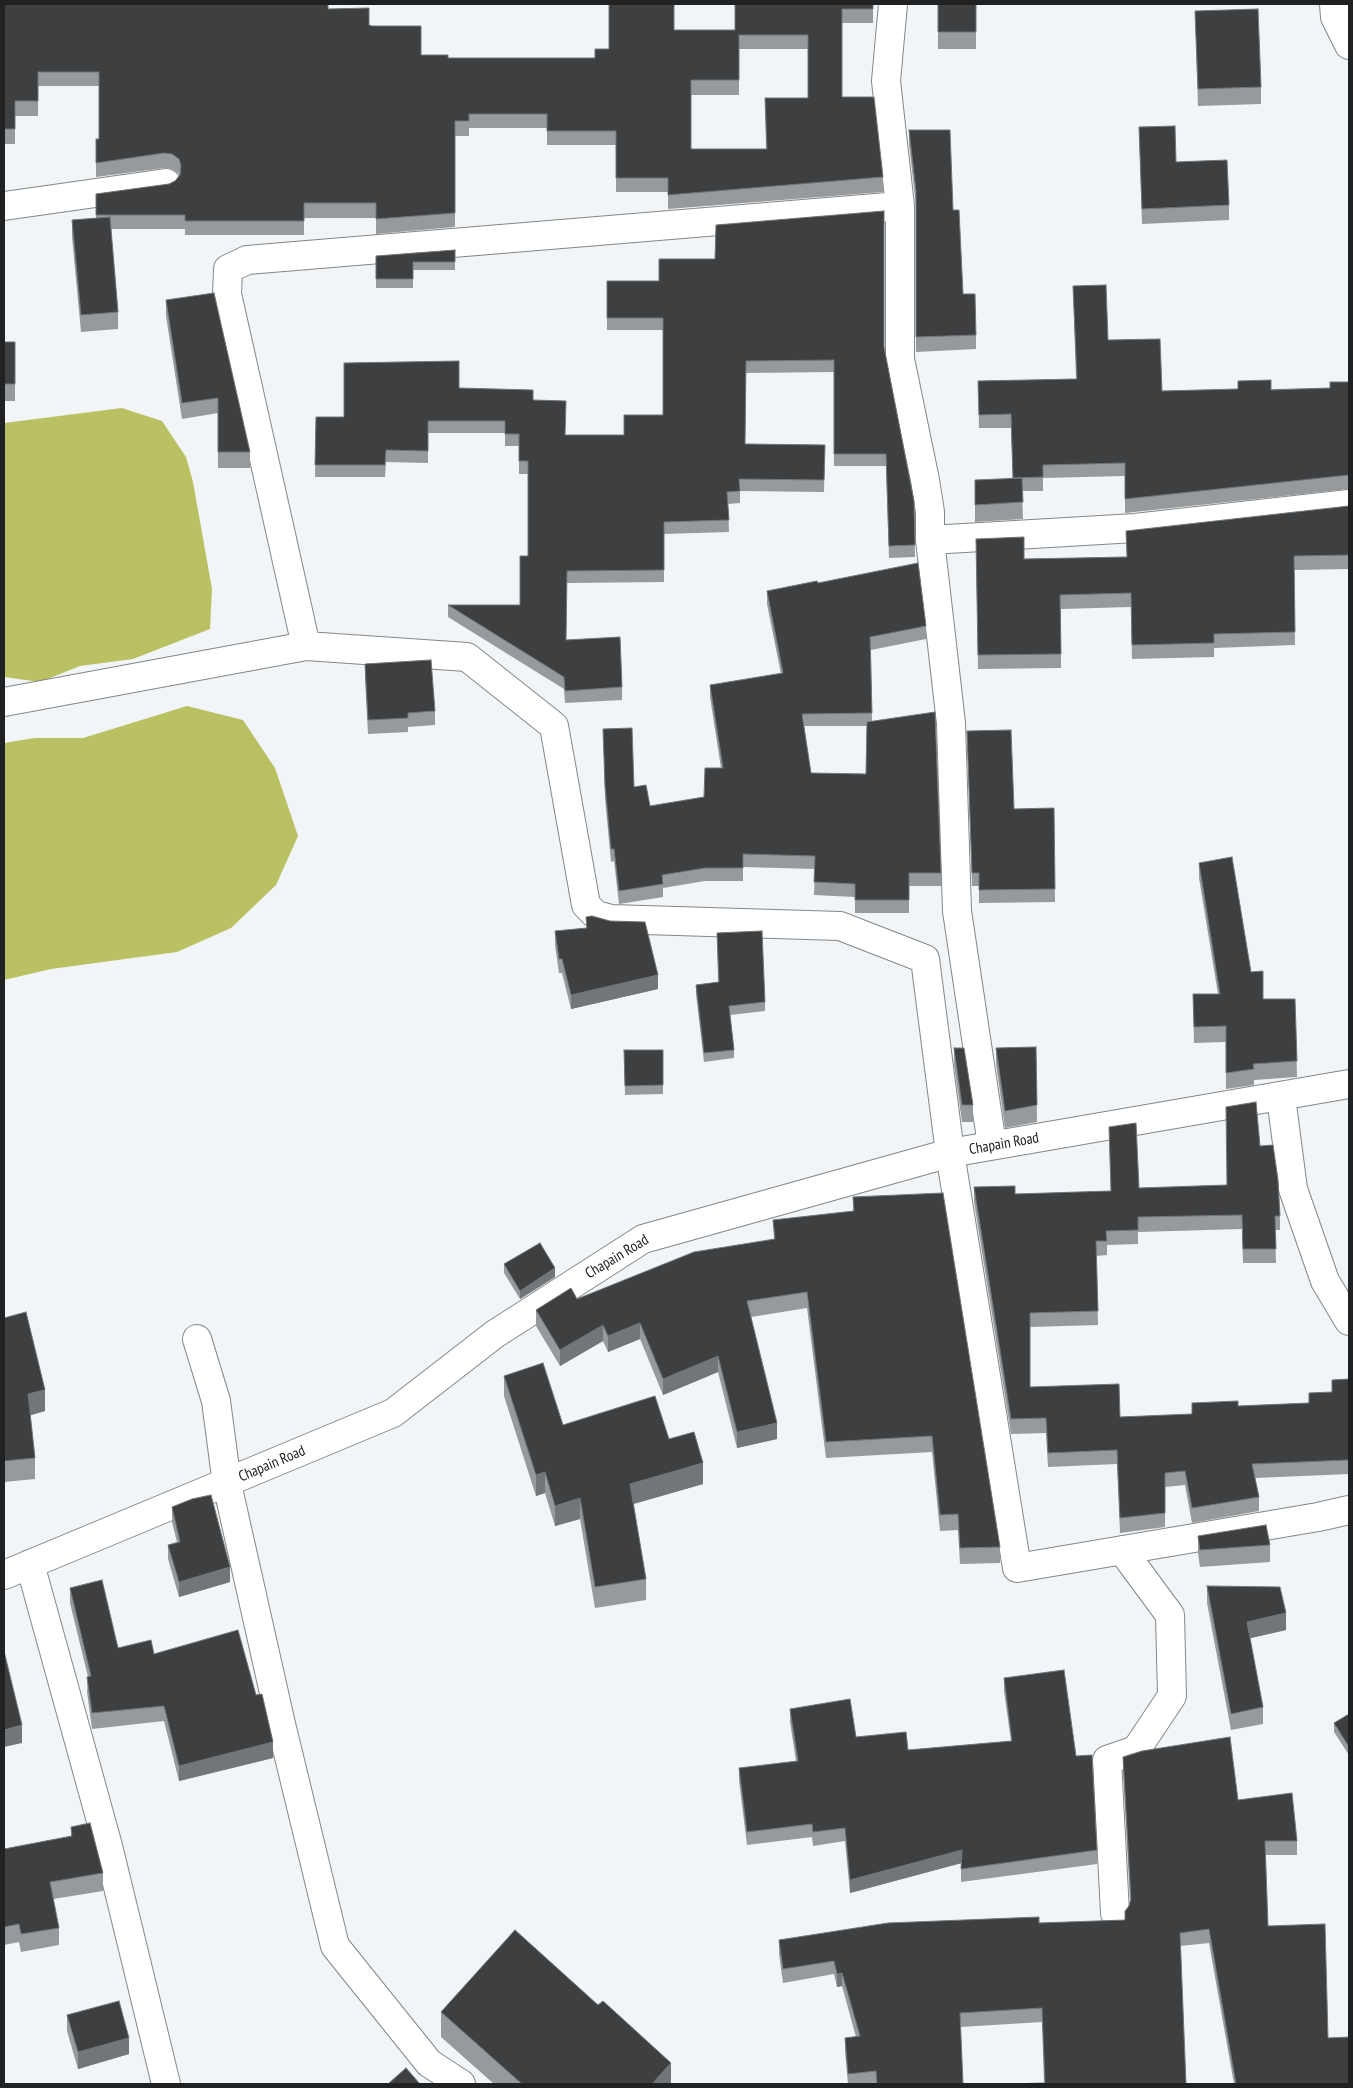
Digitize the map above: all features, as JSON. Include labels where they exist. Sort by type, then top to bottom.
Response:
[{"type":"street","points":[[893,4],[886,80],[900,206],[900,359],[930,512],[930,540],[951,723],[957,911],[992,1145]]},
{"type":"street","points":[[1334,4],[1335,17],[1349,45]]},
{"type":"street","points":[[4,206],[166,182]]},
{"type":"street","points":[[306,646],[227,294],[228,269],[248,260],[900,206]]},
{"type":"street","points":[[930,540],[1135,528],[1349,504]]},
{"type":"street","points":[[4,702],[306,646],[467,657],[554,726],[586,905],[596,915],[611,919],[840,926],[925,959],[950,1153],[1017,1568],[1318,1517],[1349,1510]]},
{"type":"street","name":"Chapain Road","points":[[4,1575],[227,1484],[393,1413],[495,1334],[643,1238],[950,1153],[1349,1084]]},
{"type":"street","points":[[1280,1097],[1293,1189],[1325,1282],[1349,1321]]},
{"type":"street","points":[[197,1339],[216,1401],[227,1484],[281,1724],[335,1946],[429,2063],[461,2084]]},
{"type":"street","points":[[1115,1913],[1107,1760],[1136,1750],[1172,1696],[1170,1615],[1122,1550]]},
{"type":"street","points":[[30,1564],[108,1846],[166,2084]]},
{"type":"shaded area","points":[[122,408],[162,421],[186,457],[193,482],[212,589],[210,629],[133,659],[80,666],[40,682],[4,677],[4,423]]},
{"type":"shaded area","points":[[187,706],[243,720],[275,768],[298,836],[276,885],[231,928],[177,952],[51,969],[4,980],[4,743],[35,738],[83,738]]},
{"type":"building","points":[[4,4],[328,4],[328,9],[369,8],[369,25],[372,26],[421,26],[421,55],[448,55],[448,58],[595,58],[595,49],[609,49],[609,4],[674,4],[674,30],[735,30],[735,4],[873,4],[873,9],[842,9],[842,97],[874,97],[883,177],[668,195],[668,178],[616,178],[616,131],[547,131],[547,114],[469,114],[469,121],[455,121],[455,213],[376,219],[376,203],[304,203],[304,221],[185,221],[185,215],[96,215],[96,194],[169,184],[180,175],[181,166],[179,159],[172,154],[164,153],[96,163],[96,139],[99,139],[99,72],[38,72],[38,101],[15,101],[15,129],[4,129]],"holes":[[[739,35],[808,35],[808,98],[765,98],[767,149],[691,149],[691,80],[739,80]]]},
{"type":"building","points":[[938,4],[976,4],[976,32],[938,32]]},
{"type":"building","points":[[1258,9],[1261,87],[1198,89],[1195,11]]},
{"type":"building","points":[[1175,126],[1176,162],[1227,160],[1229,205],[1142,209],[1139,127]]},
{"type":"building","points":[[909,130],[950,130],[953,210],[959,210],[963,294],[975,294],[976,335],[916,337],[916,191]]},
{"type":"building","points":[[884,211],[884,347],[914,501],[915,545],[889,546],[886,454],[834,454],[834,360],[746,361],[745,444],[825,445],[824,480],[739,479],[740,491],[727,492],[729,520],[664,522],[664,570],[567,571],[566,640],[620,637],[622,687],[565,691],[564,677],[448,605],[520,605],[520,556],[528,556],[528,461],[519,461],[519,434],[505,434],[505,421],[428,421],[428,451],[386,450],[385,465],[315,465],[316,417],[344,417],[344,363],[459,361],[459,388],[533,390],[533,400],[566,401],[565,435],[624,435],[624,415],[663,415],[663,318],[607,318],[607,281],[659,281],[659,259],[715,259],[716,225]]},
{"type":"building","points":[[110,217],[118,312],[81,315],[72,220]]},
{"type":"building","points":[[455,250],[455,262],[413,262],[413,279],[376,279],[376,256]]},
{"type":"building","points":[[1106,285],[1108,340],[1160,339],[1162,391],[1238,389],[1238,381],[1271,380],[1271,390],[1330,388],[1330,382],[1349,382],[1349,475],[1125,499],[1125,463],[1043,465],[1043,477],[1013,478],[1011,414],[979,415],[978,381],[1077,379],[1073,286]]},
{"type":"building","points":[[214,293],[250,452],[218,452],[218,398],[182,403],[166,300]]},
{"type":"building","points":[[4,342],[15,342],[15,384],[4,384]]},
{"type":"building","points":[[1022,478],[1023,502],[975,505],[975,480]]},
{"type":"building","points":[[1349,506],[1349,555],[1294,556],[1295,632],[1214,634],[1214,643],[1132,645],[1131,593],[1060,595],[1061,654],[978,655],[976,539],[1024,537],[1024,559],[1127,557],[1126,531]]},
{"type":"building","points":[[918,563],[926,626],[870,637],[872,713],[802,714],[811,773],[866,774],[867,722],[935,712],[941,873],[909,873],[909,900],[855,900],[855,884],[814,882],[815,856],[743,854],[743,868],[705,868],[662,875],[663,884],[619,891],[614,849],[611,849],[605,785],[603,729],[632,728],[634,787],[646,785],[650,806],[704,797],[705,768],[723,768],[710,685],[783,673],[767,591]]},
{"type":"building","points":[[431,660],[435,711],[408,713],[408,718],[368,720],[365,664]]},
{"type":"building","points":[[1011,730],[1014,809],[1054,808],[1055,889],[979,890],[979,873],[972,873],[967,731]]},
{"type":"building","points":[[1232,857],[1251,972],[1263,971],[1263,999],[1295,999],[1297,1061],[1253,1064],[1254,1069],[1226,1073],[1226,1026],[1194,1027],[1193,994],[1220,994],[1199,863]]},
{"type":"building","points":[[592,916],[610,921],[645,922],[658,975],[571,995],[562,959],[559,959],[555,931],[587,928],[586,917]]},
{"type":"building","points":[[762,931],[765,1002],[729,1006],[734,1050],[704,1053],[696,985],[719,982],[717,933]]},
{"type":"building","points":[[1036,1047],[1037,1105],[1005,1111],[996,1048]]},
{"type":"building","points":[[954,1048],[964,1048],[973,1105],[962,1105]]},
{"type":"building","points":[[624,1050],[663,1050],[663,1085],[625,1086]]},
{"type":"building","points":[[1256,1102],[1260,1146],[1273,1145],[1278,1180],[1280,1216],[1275,1216],[1276,1249],[1243,1249],[1242,1215],[1138,1217],[1138,1230],[1106,1231],[1107,1241],[1096,1241],[1098,1311],[1030,1313],[1030,1387],[1119,1384],[1120,1417],[1192,1414],[1192,1403],[1238,1401],[1238,1406],[1309,1403],[1309,1393],[1332,1392],[1332,1380],[1349,1379],[1349,1460],[1252,1464],[1259,1497],[1192,1508],[1185,1471],[1165,1473],[1165,1513],[1120,1518],[1117,1450],[1048,1453],[1046,1418],[1011,1419],[974,1187],[1015,1186],[1015,1194],[1111,1191],[1109,1127],[1136,1123],[1139,1188],[1227,1185],[1226,1107]]},
{"type":"building","points":[[943,1193],[1000,1547],[960,1548],[958,1514],[940,1515],[932,1436],[826,1442],[807,1292],[747,1301],[777,1423],[737,1432],[718,1356],[663,1379],[640,1323],[608,1336],[603,1325],[560,1350],[536,1310],[571,1288],[577,1299],[694,1252],[775,1239],[773,1220],[854,1211],[853,1197]]},
{"type":"building","points":[[540,1243],[555,1268],[520,1291],[504,1264]]},
{"type":"building","points":[[26,1312],[45,1390],[28,1394],[35,1458],[4,1461],[4,1318]]},
{"type":"building","points":[[543,1363],[563,1425],[655,1396],[669,1439],[694,1432],[703,1463],[630,1484],[646,1579],[595,1587],[580,1498],[555,1506],[545,1472],[536,1475],[504,1376]]},
{"type":"building","points":[[211,1495],[230,1567],[179,1582],[168,1545],[180,1542],[172,1507],[192,1499]]},
{"type":"building","points":[[1266,1525],[1270,1545],[1200,1550],[1198,1536]]},
{"type":"building","points":[[102,1580],[118,1648],[151,1640],[154,1654],[238,1630],[256,1695],[262,1694],[273,1742],[179,1766],[164,1706],[92,1713],[87,1677],[91,1676],[70,1588]]},
{"type":"building","points":[[1207,1586],[1280,1587],[1286,1613],[1247,1622],[1263,1707],[1231,1714]]},
{"type":"building","points":[[4,1651],[22,1725],[4,1730]]},
{"type":"building","points":[[1064,1670],[1076,1756],[1092,1755],[1097,1850],[961,1869],[962,1850],[850,1880],[845,1828],[813,1832],[812,1824],[747,1832],[739,1768],[798,1761],[790,1709],[850,1699],[856,1737],[906,1732],[908,1750],[1012,1741],[1004,1678]]},
{"type":"building","points":[[1349,1714],[1349,1747],[1334,1723]]},
{"type":"building","points":[[1230,1737],[1238,1800],[1292,1793],[1297,1841],[1265,1841],[1268,1926],[1325,1924],[1328,2038],[1349,2037],[1349,2084],[1236,2084],[1209,1929],[1180,1933],[1186,2084],[1005,2084],[1045,2083],[1042,2008],[960,2013],[963,2084],[877,2084],[876,2071],[848,2074],[845,2038],[860,2036],[842,1973],[837,1974],[834,1961],[783,1969],[779,1940],[888,1923],[1039,1917],[1039,1923],[1125,1920],[1125,1911],[1131,1899],[1123,1757],[1142,1751]]},
{"type":"building","points":[[90,1823],[103,1873],[50,1882],[59,1928],[21,1934],[19,1924],[4,1927],[4,1849],[72,1836],[71,1827]]},
{"type":"building","points":[[515,1930],[598,2005],[603,2001],[671,2063],[652,2084],[522,2084],[441,2012]]},
{"type":"building","points":[[119,2001],[129,2038],[78,2052],[67,2015]]},
{"type":"building","points":[[406,2068],[420,2084],[388,2084]]}]
